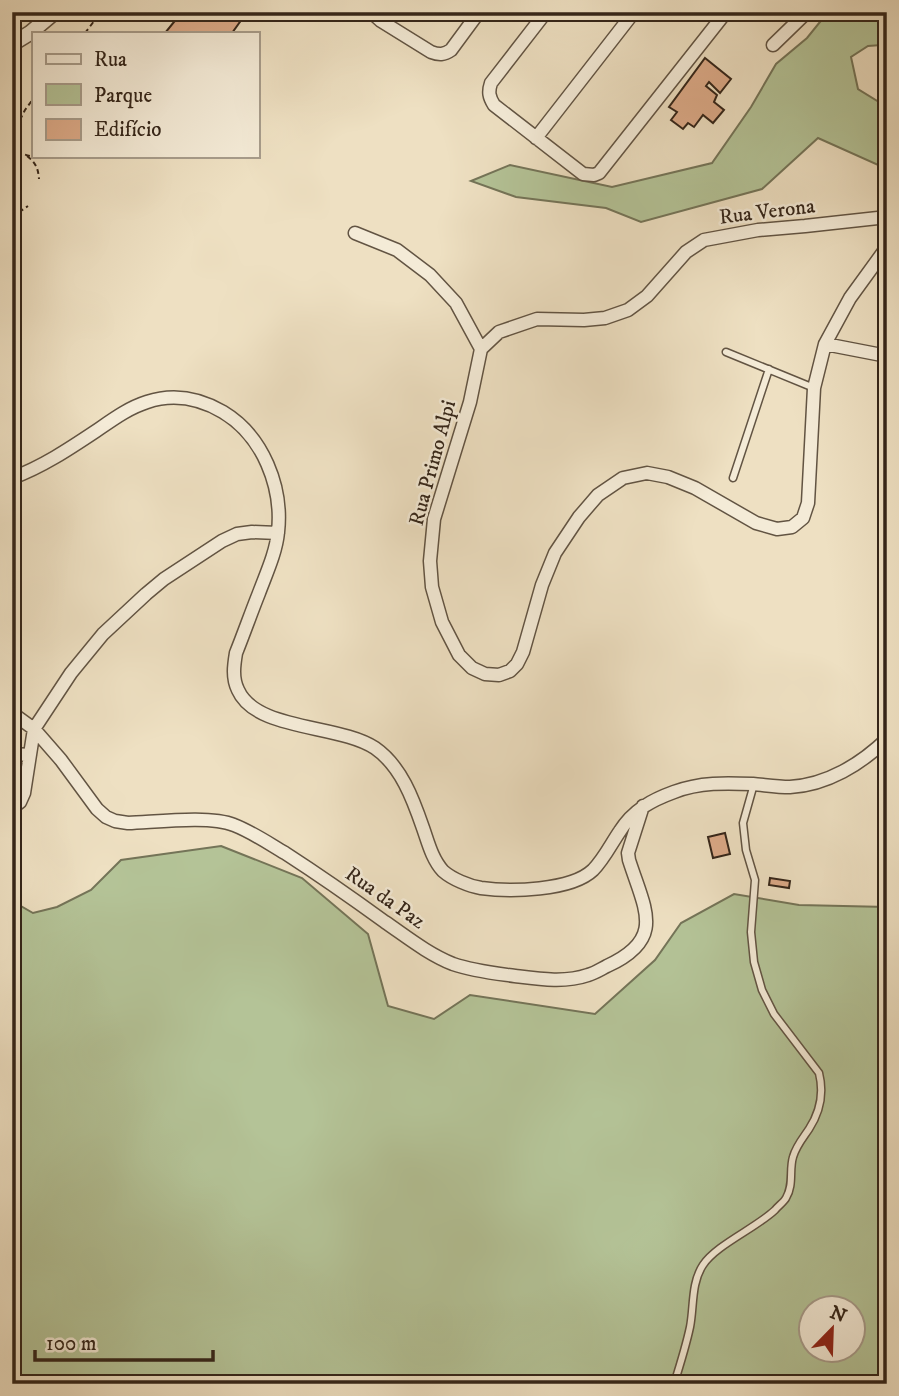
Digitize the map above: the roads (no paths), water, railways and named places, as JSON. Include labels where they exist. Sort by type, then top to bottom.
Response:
[{"type":"street","points":[[12,44],[55,12]]},
{"type":"street","points":[[380,15],[431,52],[444,54],[451,50],[479,12]]},
{"type":"street","points":[[546,12],[491,83],[489,98],[494,105],[583,174],[594,176],[599,173],[720,14]]},
{"type":"street","points":[[536,138],[634,12]]},
{"type":"street","points":[[774,45],[807,12]]},
{"type":"street","name":"Rua Verona","points":[[481,349],[499,332],[537,319],[605,318],[628,310],[647,296],[686,252],[704,240],[758,230],[887,217]]},
{"type":"street","points":[[355,233],[397,250],[430,275],[456,303],[481,349]]},
{"type":"street","name":"Rua Primo Alpi","points":[[481,349],[470,402],[434,519],[430,561],[432,587],[442,622],[459,655],[472,668],[485,674],[499,675],[510,671],[523,653],[542,585],[555,553],[579,517],[598,495],[623,478],[647,473],[668,477],[695,488],[756,523],[777,529],[792,527],[803,517],[808,503],[814,388],[825,344],[850,298],[887,247]]},
{"type":"street","points":[[825,344],[887,356]]},
{"type":"street","points":[[12,478],[58,456],[122,414],[146,402],[166,397],[189,397],[210,404],[232,418],[253,438],[266,462],[275,486],[278,511],[278,533],[265,577],[236,653],[234,670],[237,689],[246,702],[262,714],[358,739],[374,747],[402,776],[431,852],[443,871],[459,881],[480,888],[527,889],[565,885],[580,880],[602,860],[630,817],[655,799],[692,786],[720,783],[791,787],[822,780],[856,765],[887,739]]},
{"type":"street","points":[[12,808],[20,802],[24,793],[34,729],[71,673],[103,634],[155,586],[222,541],[237,534],[278,533]]},
{"type":"street","name":"Rua da Paz","points":[[12,713],[34,729],[106,817],[128,823],[209,820],[230,823],[252,833],[316,872],[426,951],[479,972],[565,979],[588,975],[624,958],[638,946],[646,934],[646,920],[628,853],[643,806]]},
{"type":"street","points":[[12,754],[30,755]]},
{"type":"lane","points":[[726,352],[814,388]]},
{"type":"lane","points":[[733,478],[769,369]]},
{"type":"lane","points":[[674,1384],[690,1327],[696,1281],[703,1265],[712,1255],[761,1221],[786,1199],[792,1180],[793,1157],[820,1107],[819,1073],[775,1014],[762,990],[754,962],[751,932],[755,880],[746,850],[743,823],[754,784]]}]
